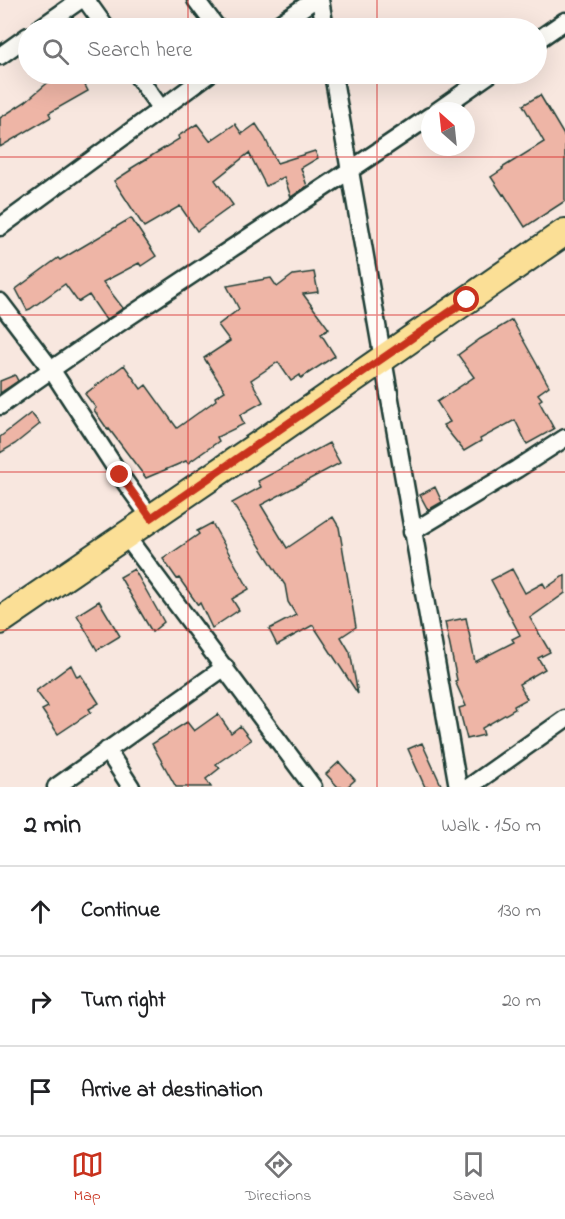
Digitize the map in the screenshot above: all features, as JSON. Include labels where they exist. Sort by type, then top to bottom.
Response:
[{"type":"main road","points":[[0,621],[565,232]]},
{"type":"street","points":[[54,18],[80,0]]},
{"type":"street","points":[[86,0],[99,18]]},
{"type":"street","points":[[196,0],[209,18]]},
{"type":"street","points":[[288,18],[314,0]]},
{"type":"street","points":[[320,0],[323,18]]},
{"type":"street","points":[[547,34],[565,21]]},
{"type":"street","points":[[0,56],[18,43]]},
{"type":"street","points":[[143,84],[161,110]]},
{"type":"street","points":[[0,227],[196,84]]},
{"type":"street","points":[[335,84],[458,787]]},
{"type":"street","points":[[449,102],[475,84]]},
{"type":"street","points":[[0,406],[51,369],[421,122]]},
{"type":"street","points":[[0,302],[51,369],[151,518]]},
{"type":"street","points":[[412,532],[565,438]]},
{"type":"street","points":[[126,536],[313,787]]},
{"type":"street","points":[[56,787],[225,667]]},
{"type":"street","points":[[469,787],[565,719]]},
{"type":"street","points":[[107,750],[131,787]]},
{"type":"building","points":[[46,84],[84,84],[88,91],[49,113],[51,117],[0,147],[0,118],[25,102]]},
{"type":"building","points":[[540,95],[565,137],[565,201],[525,227],[491,177],[544,142],[523,105]]},
{"type":"building","points":[[197,124],[210,141],[235,124],[242,134],[256,124],[277,163],[315,151],[318,158],[301,168],[307,186],[291,197],[284,177],[266,186],[249,153],[215,180],[233,205],[197,231],[180,206],[144,227],[114,181],[179,139],[178,136]]},
{"type":"building","points":[[131,218],[156,256],[141,266],[139,263],[103,282],[123,308],[106,320],[89,295],[78,302],[65,284],[27,310],[16,289],[58,258],[60,260]]},
{"type":"building","points":[[314,272],[318,292],[303,294],[329,329],[321,334],[335,356],[301,378],[300,375],[291,381],[278,362],[251,380],[263,402],[240,415],[244,424],[217,437],[219,441],[188,463],[186,461],[146,478],[108,430],[85,394],[124,365],[141,389],[146,385],[177,428],[225,391],[204,358],[230,341],[218,325],[239,309],[227,286],[271,278],[277,287],[293,275]]},
{"type":"building","points":[[512,320],[549,386],[538,394],[542,399],[539,401],[554,429],[527,444],[515,420],[480,439],[481,441],[464,451],[443,425],[450,422],[437,402],[474,377],[458,355]]},
{"type":"building","points":[[15,375],[18,381],[0,393],[0,381]]},
{"type":"building","points":[[31,413],[40,424],[0,453],[0,437]]},
{"type":"building","points":[[329,443],[340,463],[261,505],[287,548],[333,517],[339,527],[356,627],[341,637],[350,652],[358,694],[313,625],[277,645],[269,629],[296,615],[288,602],[285,585],[232,503],[261,487],[258,481]]},
{"type":"building","points":[[435,487],[442,502],[428,510],[420,495]]},
{"type":"building","points":[[212,523],[249,589],[232,599],[239,610],[212,628],[200,603],[198,605],[163,559],[199,534],[197,531]]},
{"type":"building","points":[[134,569],[164,622],[152,632],[120,577]]},
{"type":"building","points":[[512,569],[525,593],[543,583],[546,588],[565,575],[565,593],[530,618],[550,652],[538,658],[545,669],[519,684],[527,699],[514,706],[515,709],[482,728],[484,735],[467,739],[459,708],[466,706],[455,681],[457,680],[445,622],[466,618],[475,662],[514,642],[512,639],[520,635],[491,580]]},
{"type":"building","points":[[99,601],[120,636],[97,650],[77,615]]},
{"type":"building","points":[[71,665],[77,677],[81,675],[99,703],[89,709],[91,712],[58,734],[42,710],[48,707],[36,691]]},
{"type":"building","points":[[218,714],[231,733],[240,726],[251,740],[216,764],[220,768],[206,779],[211,787],[176,787],[152,744],[187,722],[194,731]]},
{"type":"building","points":[[422,743],[442,787],[425,787],[408,749]]},
{"type":"building","points":[[339,762],[355,780],[347,787],[338,787],[326,774]]},
{"type":"route","points":[[120,475],[151,518],[467,300]]}]
